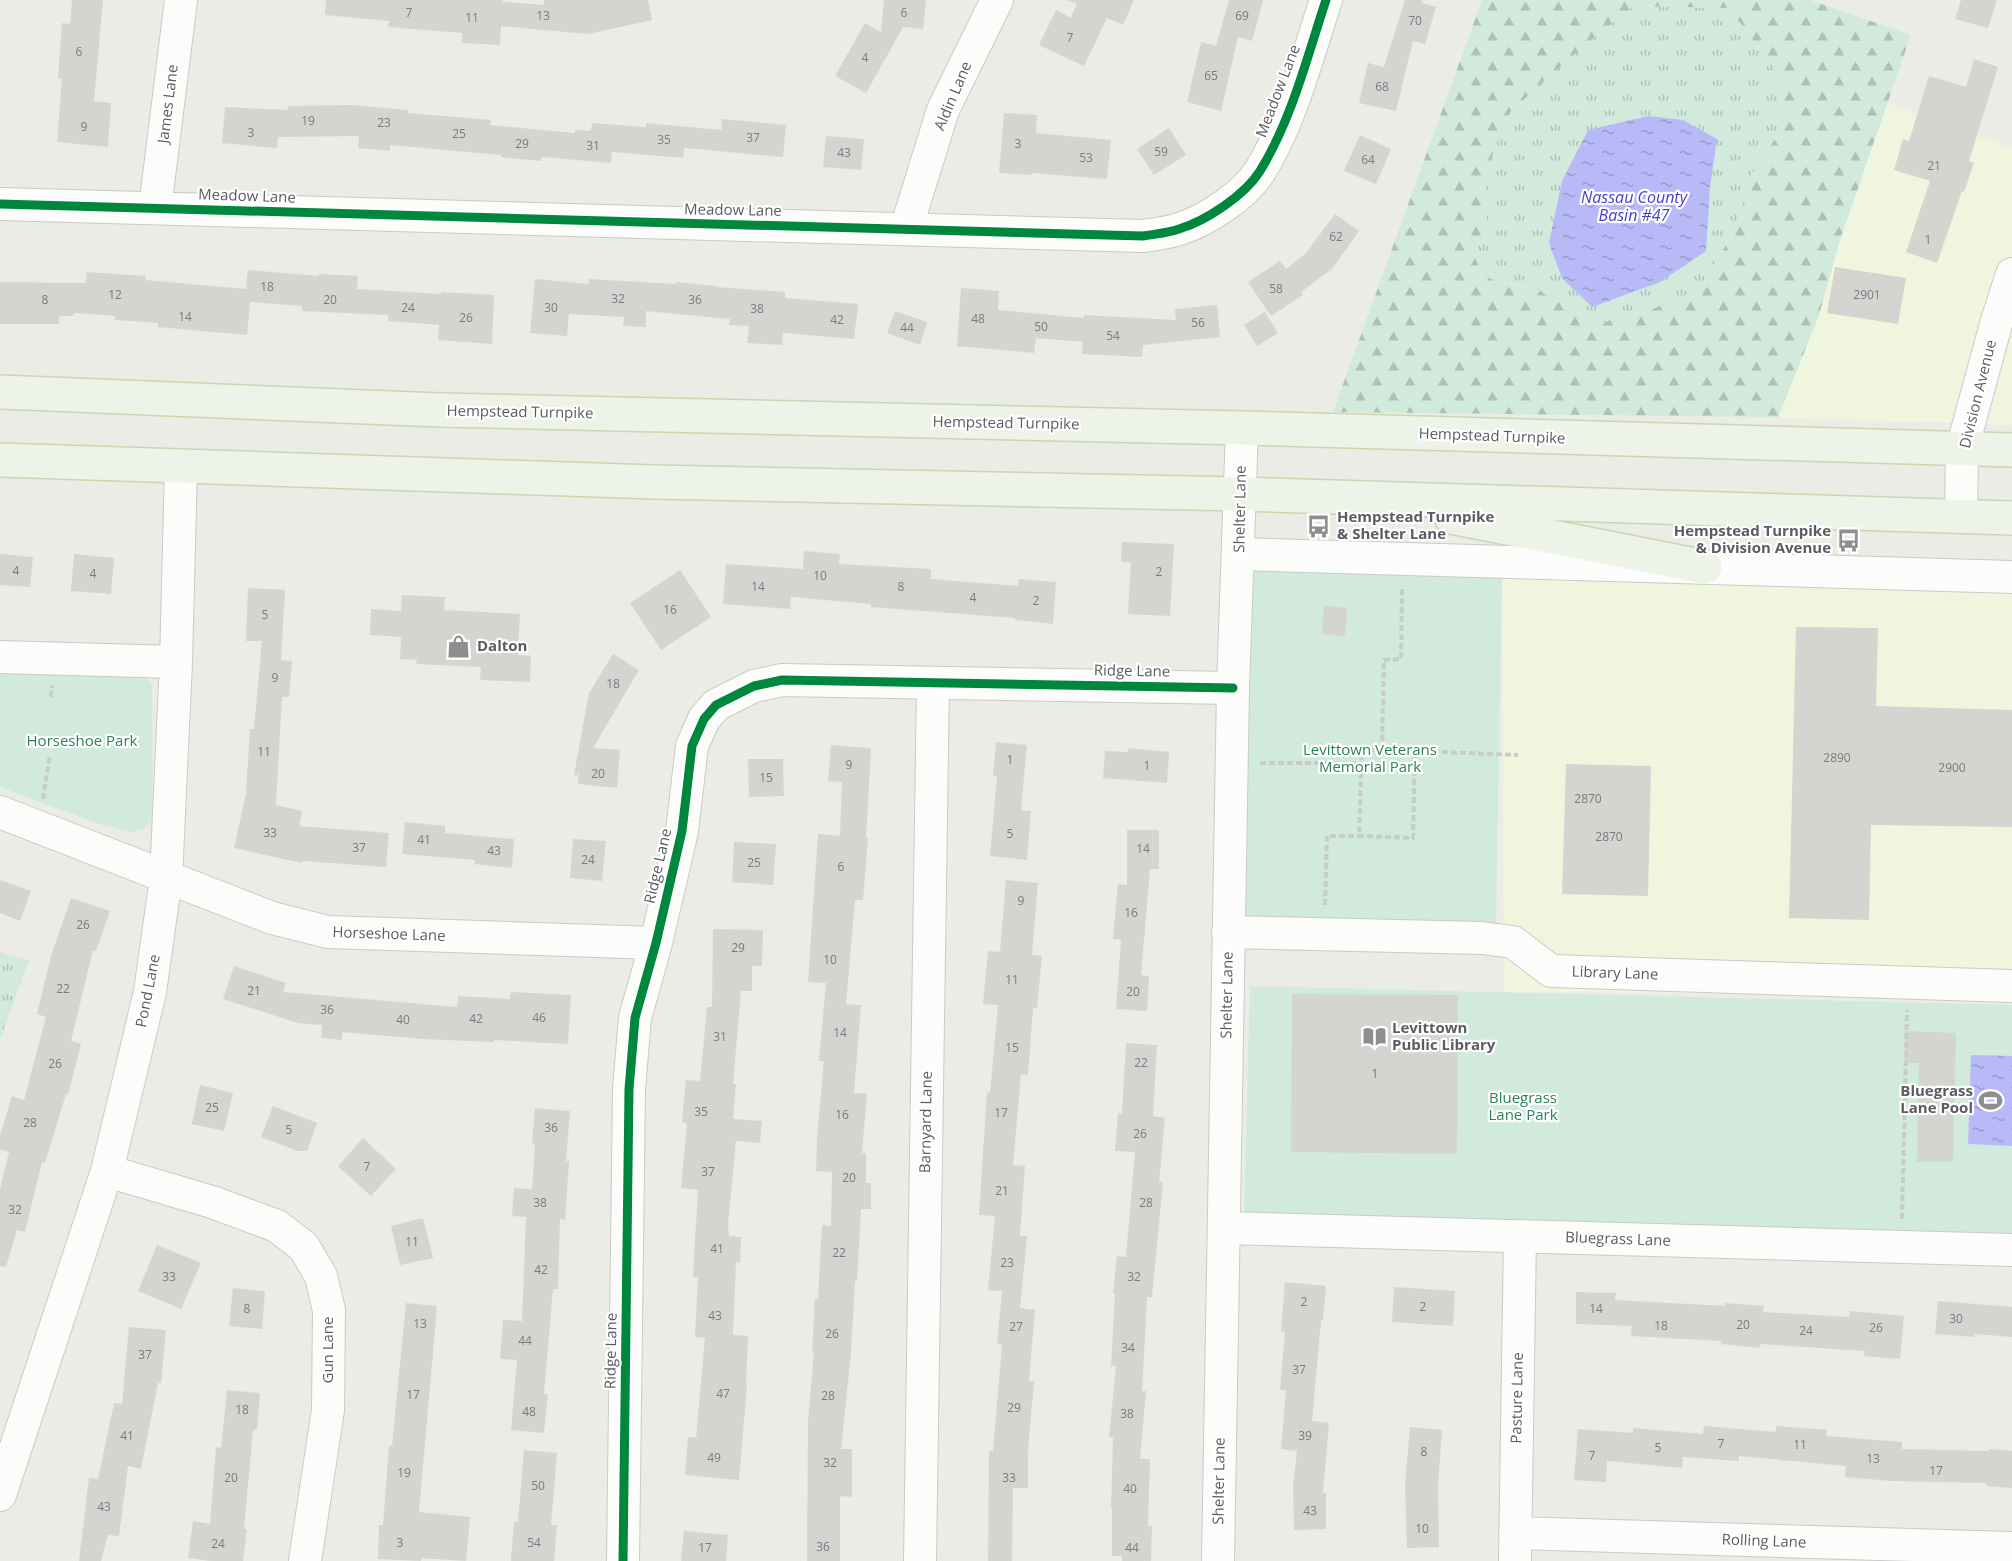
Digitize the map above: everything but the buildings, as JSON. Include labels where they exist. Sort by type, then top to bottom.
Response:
[{"type":"main road","name":"Hempstead Turnpike","points":[[0,392],[440,410],[1242,428],[2012,450]]},
{"type":"main road","points":[[0,460],[664,483],[1240,494],[1991,518]]},
{"type":"main road","points":[[1358,498],[1705,567]]},
{"type":"street","name":"James Lane","points":[[155,208],[181,0]]},
{"type":"street","name":"Aldin Lane","points":[[906,229],[943,110],[997,0]]},
{"type":"street","name":"Meadow Lane","points":[[0,204],[1143,236],[1179,230],[1198,222],[1236,197],[1259,173],[1284,127],[1326,0]]},
{"type":"street","name":"Division Avenue","points":[[1991,518],[1962,449],[2012,274]]},
{"type":"street","name":"Shelter Lane","points":[[1218,1561],[1233,688],[1242,428]]},
{"type":"street","name":"Pond Lane","points":[[0,1495],[107,1171],[150,992],[166,878],[176,662],[180,466]]},
{"type":"street","points":[[1239,554],[2012,577]]},
{"type":"street","points":[[0,657],[176,662]]},
{"type":"street","name":"Ridge Lane","points":[[623,1561],[629,1089],[636,1018],[682,831],[692,746],[704,719],[716,705],[754,686],[782,680],[1233,688]]},
{"type":"street","name":"Barnyard Lane","points":[[920,1561],[933,683]]},
{"type":"street","name":"Horseshoe Lane","points":[[0,812],[272,918],[328,932],[656,943]]},
{"type":"street","name":"Library Lane","points":[[1228,932],[1482,938],[1513,942],[1551,971],[2012,986]]},
{"type":"street","name":"Gun Lane","points":[[107,1171],[212,1202],[277,1226],[304,1247],[321,1276],[329,1310],[328,1410],[305,1561]]},
{"type":"street","name":"Bluegrass Lane","points":[[1224,1228],[2012,1250]]},
{"type":"street","name":"Pasture Lane","points":[[1515,1547],[1520,1236]]},
{"type":"street","name":"Rolling Lane","points":[[1515,1547],[2012,1548]]},
{"type":"path","points":[[1382,750],[1384,660],[1401,659],[1403,559]]},
{"type":"path","points":[[1359,836],[1362,750],[1518,755]]},
{"type":"path","points":[[1324,935],[1327,836],[1413,838],[1415,751]]},
{"type":"path","points":[[39,827],[50,755]]},
{"type":"path","points":[[1232,763],[1361,764]]},
{"type":"path","points":[[1902,1247],[1908,983]]},
{"type":"shaded area","points":[[1887,103],[2012,148],[2012,425],[1778,418],[1819,315],[1840,240]]},
{"type":"shaded area","points":[[1502,575],[2012,589],[2012,995],[1504,992]]},
{"type":"green space","points":[[1482,0],[1810,0],[1911,35],[1840,240],[1819,315],[1778,417],[1333,412]],"holes":[[[1634,6],[1729,8],[1774,68],[1786,122],[1752,174],[1735,230],[1699,289],[1646,312],[1597,324],[1534,288],[1499,283],[1482,274],[1473,253],[1487,224],[1485,195],[1494,148],[1511,111],[1585,45]]]},
{"type":"green space","points":[[1634,6],[1729,8],[1774,68],[1786,122],[1752,174],[1735,230],[1699,290],[1646,312],[1597,324],[1534,288],[1499,283],[1482,274],[1473,253],[1487,224],[1485,195],[1494,148],[1511,111],[1585,45]]},
{"type":"green space","name":"Levittown Veterans Memorial Park","points":[[1245,570],[1502,575],[1496,926],[1240,921]]},
{"type":"green space","name":"Horseshoe Park","points":[[0,669],[146,675],[152,684],[153,819],[143,829],[130,832],[97,823],[0,787]]},
{"type":"green space","points":[[0,952],[29,960],[0,1040]]},
{"type":"green space","name":"Bluegrass Lane Park","points":[[1250,986],[2012,1005],[2012,1233],[1244,1214]]},
{"type":"water","name":"Nassau County Basin #47","points":[[1648,116],[1683,120],[1717,139],[1710,187],[1706,251],[1660,282],[1592,307],[1562,278],[1549,243],[1562,181],[1588,130]]},
{"type":"water","name":"Bluegrass Lane Pool","points":[[1971,1055],[2012,1056],[2012,1146],[1968,1144]]},
{"type":"cycle path","points":[[0,204],[1143,236],[1157,234],[1190,225],[1213,213],[1235,198],[1260,171],[1290,109],[1326,0]]},
{"type":"cycle path","points":[[623,1561],[629,1089],[635,1018],[656,943],[682,831],[692,746],[704,719],[716,705],[754,686],[782,680],[1233,688]]},
{"type":"place","name":"Hempstead Turnpike & Shelter Lane","points":[[1319,526]]},
{"type":"place","name":"Hempstead Turnpike & Division Avenue","points":[[1849,540]]},
{"type":"place","name":"Dalton","points":[[459,646]]},
{"type":"place","name":"Levittown Public Library","points":[[1374,1037]]},
{"type":"place","name":"Bluegrass Lane Pool","points":[[1991,1100]]}]
